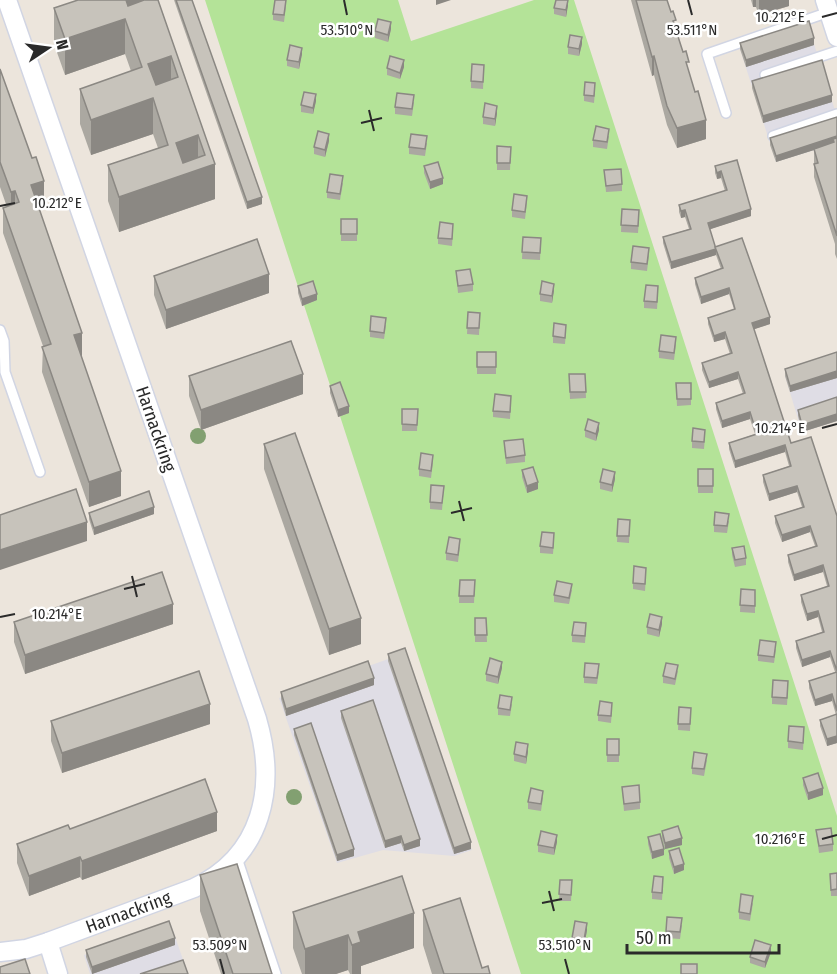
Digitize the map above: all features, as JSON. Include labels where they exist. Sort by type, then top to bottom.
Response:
[{"type":"street","name":"Harnackring","points":[[0,952],[26,949],[48,942],[194,888],[215,877],[237,858],[250,838],[262,808],[267,770],[262,735],[7,0]]},
{"type":"street","points":[[827,6],[837,36]]},
{"type":"street","points":[[48,942],[58,974]]},
{"type":"lane","points":[[726,113],[707,54],[827,6]]},
{"type":"lane","points":[[765,75],[837,51]]},
{"type":"lane","points":[[773,136],[837,114]]},
{"type":"lane","points":[[0,330],[4,341],[5,372],[40,472]]},
{"type":"lane","points":[[237,858],[276,974]]},
{"type":"shaded area","points":[[809,28],[837,117],[837,143],[776,162],[740,49]]},
{"type":"shaded area","points":[[837,359],[837,421],[802,432],[785,376]]},
{"type":"shaded area","points":[[405,653],[472,850],[454,856],[383,850],[337,863],[279,698]]},
{"type":"shaded area","points":[[171,925],[188,974],[90,974],[84,955]]},
{"type":"green space","points":[[205,0],[398,0],[411,41],[534,0],[574,0],[837,816],[837,974],[521,974]]},
{"type":"building","points":[[78,0],[126,0],[128,6],[144,0],[158,0],[215,164],[119,197],[108,165],[168,145],[153,98],[91,120],[80,89],[142,67],[125,19],[65,39],[54,8]],"holes":[[[171,56],[178,77],[156,85],[148,64]],[[198,135],[205,155],[183,163],[176,143]]]},
{"type":"building","points":[[176,0],[192,0],[262,197],[247,202]]},
{"type":"building","points":[[275,0],[286,0],[284,15],[273,14]]},
{"type":"building","points":[[556,0],[568,0],[566,10],[554,8]]},
{"type":"building","points":[[636,0],[667,0],[676,20],[673,21],[683,52],[686,51],[689,62],[686,62],[695,92],[698,91],[706,120],[677,128],[667,106]]},
{"type":"building","points":[[378,19],[391,22],[388,35],[375,31]]},
{"type":"building","points":[[809,21],[814,38],[746,60],[740,43]]},
{"type":"building","points":[[570,35],[582,37],[579,49],[568,47]]},
{"type":"building","points":[[290,45],[302,48],[299,62],[287,60]]},
{"type":"building","points":[[390,56],[404,60],[400,73],[387,68]]},
{"type":"building","points":[[822,60],[832,95],[763,116],[752,81]]},
{"type":"building","points":[[472,64],[484,65],[483,82],[471,81]]},
{"type":"building","points":[[0,69],[32,158],[36,157],[44,181],[31,185],[82,333],[74,335],[121,471],[89,482],[42,347],[51,344],[3,208],[19,202],[15,191],[11,192],[0,162]]},
{"type":"building","points":[[585,82],[595,83],[594,96],[584,95]]},
{"type":"building","points":[[304,92],[316,94],[313,108],[301,105]]},
{"type":"building","points":[[397,93],[414,95],[412,109],[395,107]]},
{"type":"building","points":[[485,103],[497,106],[495,119],[483,117]]},
{"type":"building","points":[[837,117],[837,136],[776,156],[770,138]]},
{"type":"building","points":[[596,126],[609,129],[607,142],[593,140]]},
{"type":"building","points":[[318,131],[329,134],[325,150],[314,147]]},
{"type":"building","points":[[411,134],[427,136],[425,149],[409,147]]},
{"type":"building","points":[[837,138],[837,236],[814,164],[818,163],[814,149],[834,142],[833,139]]},
{"type":"building","points":[[497,146],[511,147],[510,163],[497,163]]},
{"type":"building","points":[[737,160],[751,209],[708,223],[716,249],[671,262],[663,237],[691,229],[685,210],[681,211],[679,205],[727,190],[721,171],[717,173],[715,166]]},
{"type":"building","points":[[438,162],[443,178],[430,182],[424,166]]},
{"type":"building","points":[[621,169],[622,184],[606,186],[604,170]]},
{"type":"building","points":[[330,174],[343,176],[340,194],[327,192]]},
{"type":"building","points":[[514,194],[527,196],[525,212],[512,210]]},
{"type":"building","points":[[622,209],[639,210],[638,226],[621,225]]},
{"type":"building","points":[[341,219],[357,219],[357,234],[341,234]]},
{"type":"building","points":[[440,222],[453,224],[452,239],[438,238]]},
{"type":"building","points":[[523,237],[541,238],[540,253],[522,252]]},
{"type":"building","points":[[742,238],[770,317],[752,323],[791,443],[811,437],[837,516],[837,671],[830,651],[802,660],[796,641],[824,632],[818,611],[807,614],[801,595],[829,586],[823,565],[794,575],[788,555],[817,546],[810,526],[782,535],[775,516],[804,507],[797,486],[769,494],[763,475],[791,466],[785,445],[735,461],[729,443],[757,434],[750,412],[722,421],[716,403],[745,393],[738,372],[709,382],[702,363],[732,353],[725,332],[714,336],[708,318],[735,309],[729,288],[701,297],[695,278],[723,268],[715,247]]},
{"type":"building","points":[[257,239],[269,274],[166,310],[154,276]]},
{"type":"building","points":[[633,246],[649,248],[647,264],[631,262]]},
{"type":"building","points":[[470,269],[473,284],[458,286],[456,271]]},
{"type":"building","points":[[313,281],[317,294],[302,299],[298,286]]},
{"type":"building","points":[[542,281],[554,284],[552,296],[540,294]]},
{"type":"building","points":[[646,285],[658,286],[657,302],[644,301]]},
{"type":"building","points":[[468,312],[480,313],[479,328],[467,328]]},
{"type":"building","points":[[371,316],[386,318],[384,333],[370,331]]},
{"type":"building","points":[[554,323],[566,325],[565,338],[553,336]]},
{"type":"building","points":[[661,335],[676,337],[674,353],[659,351]]},
{"type":"building","points":[[291,341],[303,374],[201,410],[189,376]]},
{"type":"building","points":[[477,352],[496,352],[496,367],[477,367]]},
{"type":"building","points":[[837,352],[837,371],[790,386],[785,369]]},
{"type":"building","points":[[569,374],[585,374],[586,392],[570,392]]},
{"type":"building","points":[[340,382],[349,406],[338,410],[330,386]]},
{"type":"building","points":[[676,383],[691,383],[691,399],[677,399]]},
{"type":"building","points":[[495,394],[511,396],[510,412],[493,411]]},
{"type":"building","points":[[837,397],[837,414],[802,425],[798,410]]},
{"type":"building","points":[[402,409],[418,409],[417,425],[402,424]]},
{"type":"building","points":[[588,419],[599,423],[596,434],[585,430]]},
{"type":"building","points":[[693,428],[705,430],[704,442],[692,441]]},
{"type":"building","points":[[295,433],[361,618],[329,629],[264,444]]},
{"type":"building","points":[[523,439],[525,455],[506,458],[504,441]]},
{"type":"building","points":[[421,453],[433,455],[431,471],[419,469]]},
{"type":"building","points":[[533,467],[538,482],[527,486],[522,470]]},
{"type":"building","points":[[603,469],[615,472],[612,485],[600,482]]},
{"type":"building","points":[[698,469],[713,469],[713,486],[698,486]]},
{"type":"building","points":[[431,485],[444,486],[442,503],[430,502]]},
{"type":"building","points":[[76,489],[87,522],[0,550],[0,515]]},
{"type":"building","points":[[149,491],[154,507],[94,528],[89,513]]},
{"type":"building","points":[[715,512],[729,514],[727,526],[714,525]]},
{"type":"building","points":[[618,519],[630,520],[629,536],[617,536]]},
{"type":"building","points":[[542,532],[554,533],[553,548],[540,546]]},
{"type":"building","points":[[449,537],[460,539],[458,555],[446,553]]},
{"type":"building","points":[[744,546],[746,558],[735,560],[732,548]]},
{"type":"building","points":[[634,566],[646,568],[645,584],[633,583]]},
{"type":"building","points":[[162,572],[173,604],[25,655],[14,622]]},
{"type":"building","points":[[460,580],[475,580],[474,596],[459,596]]},
{"type":"building","points":[[557,581],[572,584],[569,598],[554,595]]},
{"type":"building","points":[[741,589],[755,590],[755,606],[740,605]]},
{"type":"building","points":[[650,614],[662,617],[659,630],[647,627]]},
{"type":"building","points":[[475,618],[486,618],[487,635],[475,635]]},
{"type":"building","points":[[574,622],[586,623],[585,636],[572,635]]},
{"type":"building","points":[[760,640],[776,642],[774,657],[758,655]]},
{"type":"building","points":[[405,648],[471,842],[454,848],[388,654]]},
{"type":"building","points":[[490,658],[502,662],[498,677],[486,674]]},
{"type":"building","points":[[368,661],[374,678],[286,709],[281,692]]},
{"type":"building","points":[[585,663],[599,664],[597,678],[584,677]]},
{"type":"building","points":[[666,663],[678,665],[675,679],[663,676]]},
{"type":"building","points":[[199,671],[210,704],[62,753],[51,721]]},
{"type":"building","points":[[837,672],[837,711],[832,694],[815,700],[809,681]]},
{"type":"building","points":[[773,680],[788,681],[787,698],[772,697]]},
{"type":"building","points":[[500,695],[512,697],[510,710],[498,708]]},
{"type":"building","points":[[373,700],[420,839],[404,845],[401,836],[385,841],[341,711]]},
{"type":"building","points":[[600,701],[612,703],[611,716],[598,715]]},
{"type":"building","points":[[679,707],[691,708],[690,724],[678,724]]},
{"type":"building","points":[[837,714],[837,736],[827,739],[820,720]]},
{"type":"building","points":[[311,723],[354,849],[337,855],[294,729]]},
{"type":"building","points":[[789,726],[804,727],[803,743],[788,741]]},
{"type":"building","points":[[607,739],[619,739],[619,755],[607,755]]},
{"type":"building","points":[[516,742],[528,744],[526,757],[514,754]]},
{"type":"building","points":[[694,752],[707,754],[704,769],[692,768]]},
{"type":"building","points":[[818,773],[823,788],[808,793],[803,778]]},
{"type":"building","points":[[205,779],[217,812],[82,861],[80,857],[29,876],[17,844],[68,825],[70,829]]},
{"type":"building","points":[[639,785],[640,802],[624,804],[622,787]]},
{"type":"building","points":[[531,788],[543,791],[541,804],[528,802]]},
{"type":"building","points":[[678,826],[682,838],[665,843],[662,831]]},
{"type":"building","points":[[831,828],[833,844],[819,846],[816,830]]},
{"type":"building","points":[[541,831],[557,835],[554,848],[538,845]]},
{"type":"building","points":[[660,834],[664,849],[652,852],[648,837]]},
{"type":"building","points":[[679,848],[684,864],[674,867],[669,851]]},
{"type":"building","points":[[237,864],[272,974],[233,974],[200,875]]},
{"type":"building","points":[[837,873],[837,889],[831,890],[830,874]]},
{"type":"building","points":[[402,876],[414,913],[358,932],[361,942],[352,945],[348,935],[305,949],[293,912]]},
{"type":"building","points":[[654,876],[663,877],[662,893],[652,892]]},
{"type":"building","points":[[560,880],[572,880],[571,895],[559,894]]},
{"type":"building","points":[[741,894],[753,896],[750,914],[739,912]]},
{"type":"building","points":[[460,898],[482,968],[488,966],[490,974],[444,974],[423,910]]},
{"type":"building","points":[[667,917],[682,918],[680,932],[666,931]]},
{"type":"building","points":[[169,921],[175,938],[92,967],[86,950]]},
{"type":"building","points":[[575,921],[587,923],[584,940],[572,938]]},
{"type":"building","points":[[755,940],[771,945],[765,962],[750,957]]},
{"type":"building","points":[[25,959],[30,974],[0,974],[0,967]]},
{"type":"building","points":[[183,960],[188,974],[140,974]]},
{"type":"building","points":[[681,964],[697,964],[697,974],[681,974]]}]
